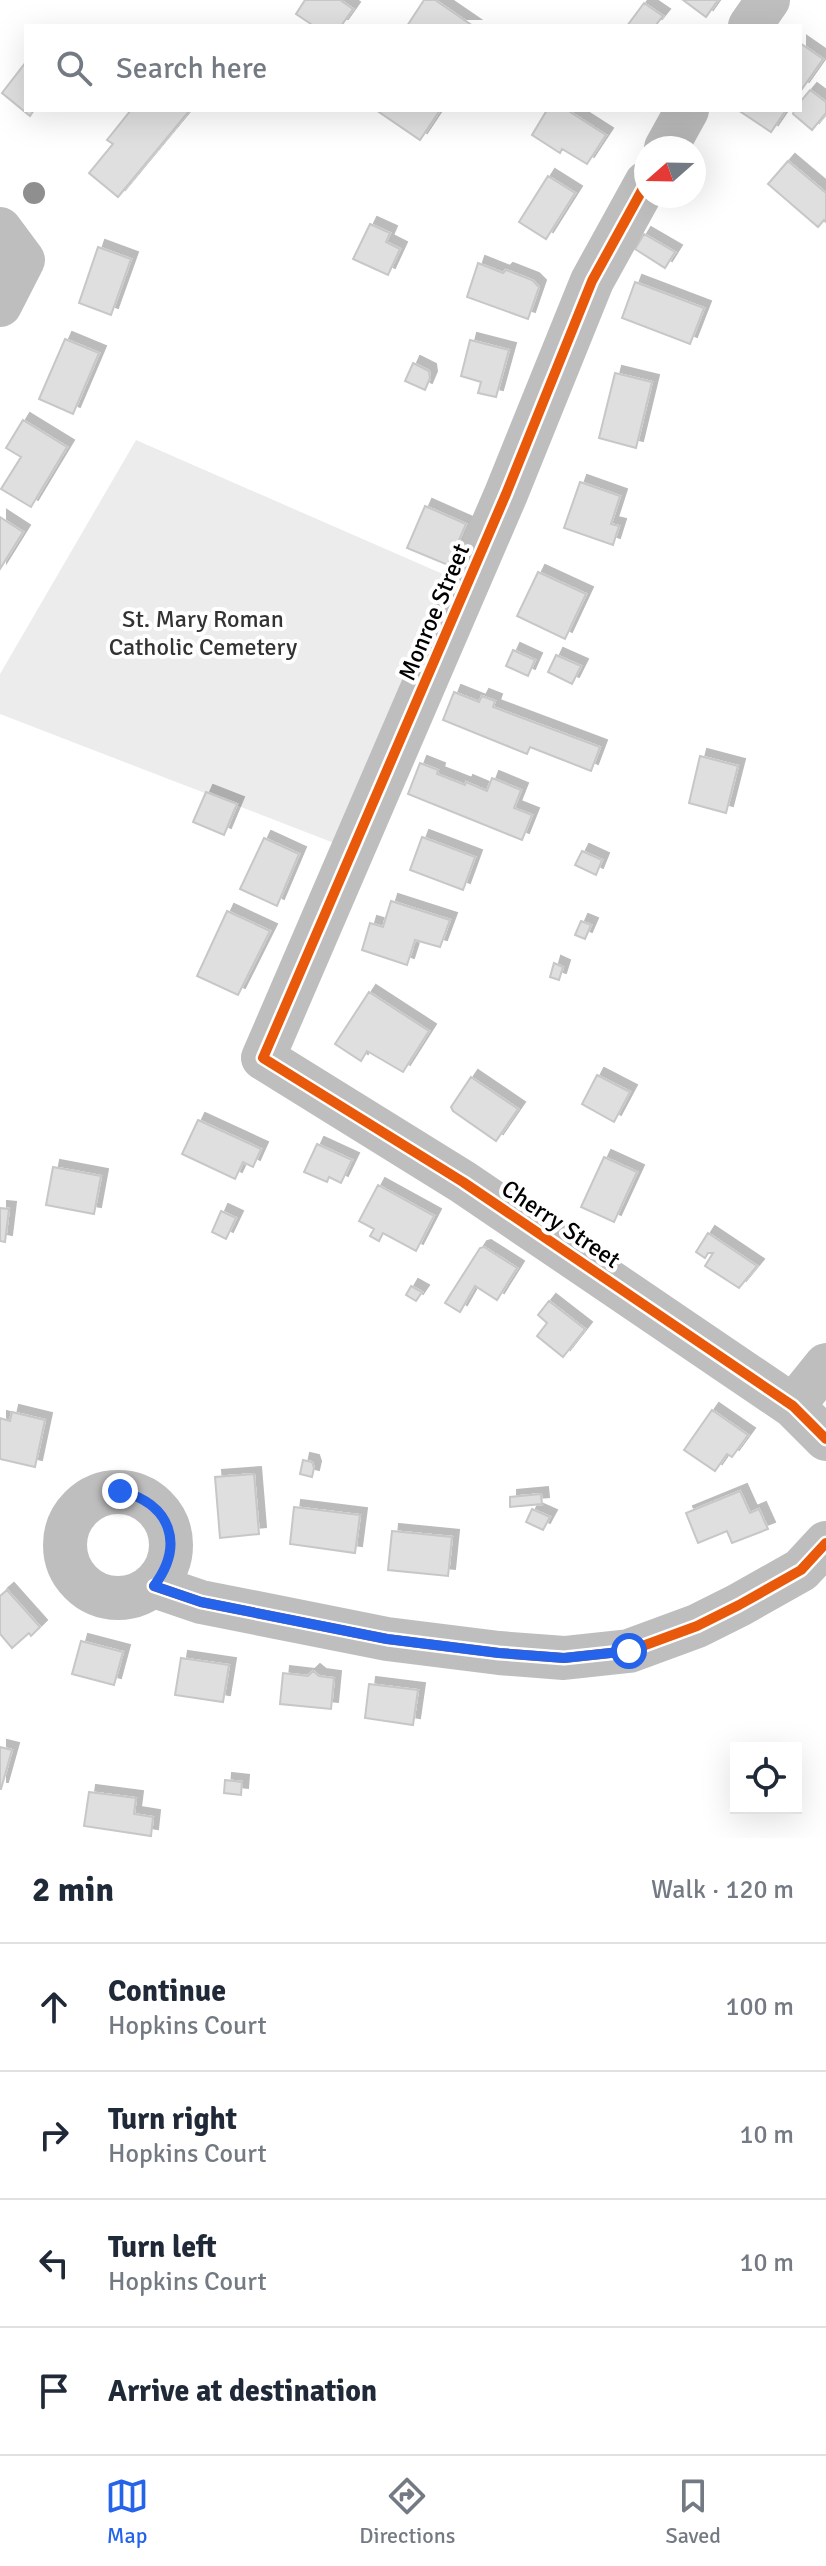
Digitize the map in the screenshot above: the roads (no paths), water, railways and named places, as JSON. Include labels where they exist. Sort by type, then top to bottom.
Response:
[{"type":"street","points":[[751,24],[768,0]]},
{"type":"street","points":[[673,136],[686,112]]},
{"type":"street","name":"Monroe Street","points":[[263,1058],[488,537],[592,281],[634,205]]},
{"type":"street","points":[[0,305],[12,244]]},
{"type":"street","name":"Cherry Street","points":[[263,1058],[463,1182],[793,1406],[826,1439]]},
{"type":"street","points":[[793,1406],[826,1365]]},
{"type":"street","points":[[154,1586],[201,1602],[387,1639],[564,1658],[629,1651],[697,1626],[801,1570],[826,1543]]},
{"type":"park label","name":"St. Mary Roman Catholic Cemetery","points":[[203,633]]}]
